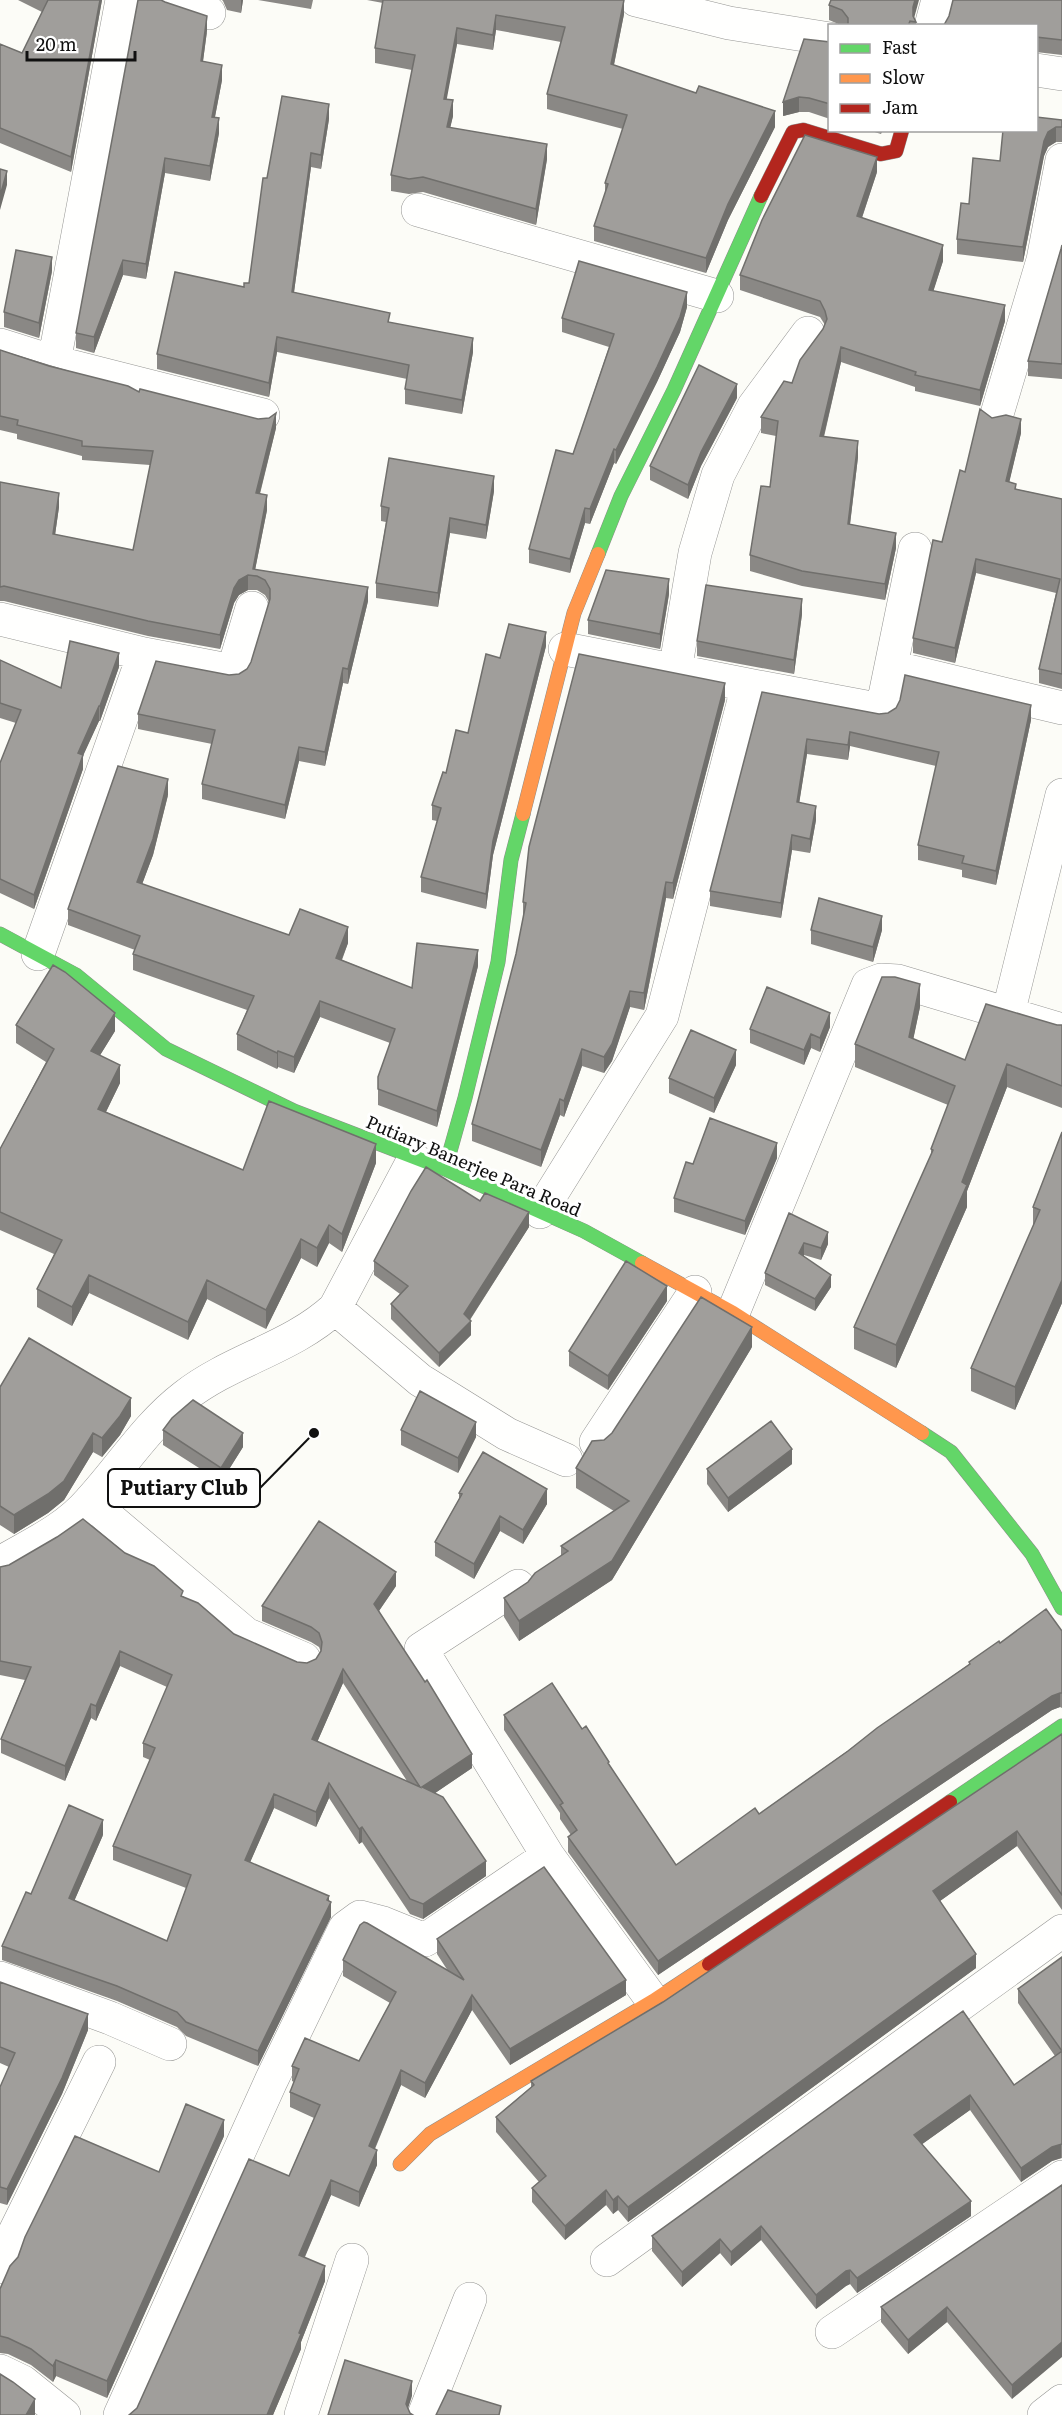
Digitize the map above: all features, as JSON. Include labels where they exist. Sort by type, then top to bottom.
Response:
[{"type":"street","points":[[54,362],[122,0]]},
{"type":"street","points":[[171,0],[209,13]]},
{"type":"street","points":[[636,0],[729,23],[828,39]]},
{"type":"street","points":[[932,24],[938,0]]},
{"type":"street","points":[[1038,70],[1062,74]]},
{"type":"street","points":[[445,1169],[498,963],[511,860],[564,649],[574,613],[621,496],[674,390],[745,228],[793,132],[803,130],[881,154],[896,151],[901,132]]},
{"type":"street","points":[[997,414],[1043,260],[1062,160]]},
{"type":"street","points":[[418,210],[717,296]]},
{"type":"street","points":[[675,671],[695,553],[718,475],[754,406],[808,333]]},
{"type":"street","points":[[0,345],[54,362],[262,415]]},
{"type":"street","points":[[564,649],[882,710],[915,549]]},
{"type":"street","points":[[0,619],[144,654],[233,671],[252,608]]},
{"type":"street","points":[[38,954],[144,654]]},
{"type":"street","points":[[892,666],[1062,708]]},
{"type":"street","points":[[540,1212],[662,1016],[748,685]]},
{"type":"street","points":[[1008,1014],[1062,795]]},
{"type":"street","name":"Putiary Banerjee Para Road","points":[[0,934],[76,975],[166,1049],[294,1111],[445,1169],[584,1231],[733,1313],[951,1452],[1032,1554],[1062,1608]]},
{"type":"street","points":[[733,1313],[868,985],[881,980],[898,981],[1062,1030]]},
{"type":"street","points":[[3,1557],[60,1530],[90,1502],[146,1433],[183,1398],[207,1380],[317,1325],[334,1308],[414,1159]]},
{"type":"street","points":[[596,1442],[695,1292]]},
{"type":"street","points":[[334,1308],[420,1380],[507,1434],[566,1460]]},
{"type":"street","points":[[90,1502],[246,1634],[304,1659]]},
{"type":"street","points":[[518,1586],[421,1649],[548,1856],[653,2001]]},
{"type":"street","points":[[400,2164],[430,2134],[653,2001],[1062,1726]]},
{"type":"street","points":[[120,2415],[271,2081],[345,1928],[360,1917],[383,1923],[425,1940],[548,1856]]},
{"type":"street","points":[[607,2260],[1062,1931]]},
{"type":"street","points":[[0,1977],[110,2018],[170,2044]]},
{"type":"street","points":[[0,2266],[99,2062]]},
{"type":"street","points":[[832,2332],[1062,2177]]},
{"type":"street","points":[[301,2415],[352,2260]]},
{"type":"street","points":[[424,2415],[470,2299]]},
{"type":"street","points":[[0,2371],[23,2382],[64,2415]]},
{"type":"street","points":[[1044,2415],[1062,2402]]},
{"type":"building","points":[[48,0],[100,0],[71,157],[0,128],[0,44],[22,53]]},
{"type":"building","points":[[138,0],[161,0],[207,16],[201,61],[222,65],[212,117],[219,118],[210,166],[165,158],[146,264],[123,260],[94,337],[76,333]]},
{"type":"building","points":[[383,0],[624,0],[611,64],[696,93],[699,86],[775,111],[728,204],[706,258],[594,226],[627,115],[547,94],[565,27],[496,15],[493,35],[457,28],[444,99],[453,100],[447,127],[547,144],[536,209],[423,177],[409,179],[391,175],[415,55],[375,48]]},
{"type":"building","points":[[831,0],[915,0],[913,16],[916,22],[848,24],[848,18],[842,10],[829,5]]},
{"type":"building","points":[[953,0],[1062,0],[1062,40],[1038,37],[1038,24],[945,24]]},
{"type":"building","points":[[804,39],[828,42],[828,103],[799,97],[783,102]]},
{"type":"building","points":[[282,96],[329,104],[321,155],[311,153],[292,292],[390,313],[388,322],[473,338],[462,400],[405,389],[409,365],[277,337],[269,383],[157,354],[175,272],[244,287],[244,283],[249,283],[263,178],[267,178]]},
{"type":"building","points":[[1038,117],[1062,120],[1062,127],[1056,127],[1048,132],[1044,141],[1023,247],[957,239],[961,203],[969,204],[973,158],[1000,161],[1003,132],[1038,132]]},
{"type":"building","points":[[805,135],[877,157],[857,216],[943,245],[929,290],[1005,305],[980,390],[915,375],[916,372],[841,347],[820,436],[858,441],[848,524],[896,533],[885,584],[802,571],[750,555],[761,486],[770,487],[778,421],[761,417],[784,381],[792,383],[800,360],[823,329],[827,319],[820,301],[740,275],[762,220]]},
{"type":"building","points":[[0,169],[7,171],[0,196]]},
{"type":"building","points":[[1062,245],[1062,364],[1028,361],[1061,249]]},
{"type":"building","points":[[16,250],[52,257],[39,323],[4,312]]},
{"type":"building","points":[[579,261],[687,292],[680,317],[616,450],[614,449],[590,509],[585,508],[570,559],[529,549],[556,450],[573,454],[614,334],[562,318]]},
{"type":"building","points":[[0,350],[49,366],[128,386],[139,392],[140,389],[258,419],[269,418],[276,413],[256,493],[267,495],[253,569],[368,587],[348,669],[343,668],[325,752],[299,747],[285,805],[202,784],[215,730],[138,714],[156,661],[229,675],[239,674],[247,669],[270,599],[270,589],[265,580],[248,575],[239,580],[234,588],[220,635],[148,621],[4,586],[0,587],[0,482],[59,493],[53,534],[133,550],[153,451],[82,446],[82,441],[17,425],[18,420],[0,416]]},
{"type":"building","points":[[699,365],[737,384],[701,452],[688,485],[650,466]]},
{"type":"building","points":[[980,409],[992,418],[1006,415],[1021,419],[1006,481],[1016,484],[1015,489],[1062,499],[1062,674],[1039,669],[1060,579],[976,559],[955,648],[913,638],[933,540],[942,542],[960,470],[965,472]]},
{"type":"building","points":[[389,458],[494,476],[486,525],[450,518],[438,593],[376,583],[389,508],[381,506]]},
{"type":"building","points":[[606,570],[669,579],[660,634],[588,620]]},
{"type":"building","points":[[706,585],[802,599],[794,660],[697,641]]},
{"type":"building","points":[[509,624],[546,632],[493,841],[486,894],[421,877],[441,808],[432,805],[443,772],[446,773],[456,730],[468,733],[486,654],[500,658]]},
{"type":"building","points":[[70,641],[119,653],[100,706],[78,753],[83,755],[34,895],[0,879],[0,763],[21,710],[0,703],[0,660],[61,688]]},
{"type":"building","points":[[579,654],[725,683],[673,883],[666,882],[644,993],[630,991],[612,1044],[604,1057],[582,1049],[564,1101],[560,1099],[541,1150],[472,1124],[516,954],[526,903],[523,902],[529,847]]},
{"type":"building","points":[[905,675],[1031,705],[996,871],[962,863],[964,856],[918,845],[939,752],[850,732],[848,745],[807,739],[797,802],[816,806],[810,839],[792,835],[781,903],[710,891],[762,692],[879,714],[888,713],[896,708],[900,700]]},
{"type":"building","points":[[118,766],[168,779],[153,839],[137,882],[289,935],[300,909],[348,927],[336,958],[412,988],[417,943],[478,950],[437,1111],[378,1089],[378,1077],[395,1029],[320,1001],[294,1057],[278,1051],[277,1053],[237,1034],[254,996],[133,954],[140,936],[68,909]]},
{"type":"building","points":[[819,898],[882,916],[873,947],[811,930]]},
{"type":"building","points":[[53,965],[65,972],[115,1013],[91,1051],[120,1065],[98,1109],[243,1170],[269,1101],[376,1144],[342,1234],[329,1225],[317,1248],[301,1239],[266,1310],[207,1280],[188,1322],[89,1275],[72,1307],[37,1289],[62,1240],[0,1212],[0,1149],[54,1049],[16,1025]]},
{"type":"building","points":[[882,977],[895,977],[920,984],[909,1037],[965,1060],[986,1004],[1062,1025],[1062,1086],[1007,1064],[962,1182],[967,1185],[896,1345],[854,1327],[933,1150],[931,1149],[955,1086],[855,1044]]},
{"type":"building","points":[[767,987],[830,1013],[820,1038],[811,1034],[804,1050],[750,1029]]},
{"type":"building","points":[[691,1030],[736,1050],[714,1098],[669,1078]]},
{"type":"building","points":[[710,1118],[777,1143],[745,1221],[674,1198],[686,1162],[693,1164]]},
{"type":"building","points":[[1062,1132],[1062,1280],[1015,1387],[971,1368],[1040,1210],[1033,1207]]},
{"type":"building","points":[[426,1167],[480,1201],[485,1193],[529,1212],[464,1314],[471,1321],[439,1353],[391,1304],[408,1286],[374,1261]]},
{"type":"building","points":[[789,1213],[828,1232],[821,1248],[804,1243],[799,1253],[831,1275],[815,1299],[765,1273]]},
{"type":"building","points":[[626,1261],[667,1286],[608,1376],[569,1351]]},
{"type":"building","points":[[701,1297],[752,1327],[612,1561],[519,1621],[504,1598],[528,1582],[535,1573],[568,1551],[561,1546],[629,1501],[576,1468],[592,1441],[604,1440],[612,1433]]},
{"type":"building","points":[[29,1338],[131,1398],[102,1438],[93,1433],[64,1481],[14,1515],[0,1506],[0,1387]]},
{"type":"building","points":[[420,1391],[476,1422],[458,1458],[401,1430]]},
{"type":"building","points":[[193,1400],[243,1433],[221,1468],[163,1430],[172,1418]]},
{"type":"building","points":[[771,1421],[792,1449],[728,1498],[707,1469]]},
{"type":"building","points":[[483,1452],[547,1489],[523,1530],[500,1516],[474,1564],[435,1542],[462,1494],[459,1493]]},
{"type":"building","points":[[83,1519],[125,1553],[154,1566],[183,1591],[181,1596],[198,1603],[234,1634],[297,1662],[307,1663],[316,1659],[321,1651],[322,1642],[319,1633],[311,1627],[262,1606],[319,1521],[396,1572],[374,1604],[425,1682],[427,1680],[472,1754],[422,1787],[443,1797],[486,1861],[423,1904],[410,1899],[362,1827],[359,1829],[329,1783],[316,1812],[274,1794],[245,1860],[329,1896],[327,1900],[331,1902],[258,2051],[186,2022],[177,2012],[117,1986],[2,1946],[26,1892],[31,1894],[69,1805],[103,1820],[69,1898],[167,1941],[191,1875],[113,1846],[155,1748],[143,1743],[172,1675],[120,1651],[96,1706],[91,1704],[65,1766],[1,1739],[31,1667],[0,1661],[0,1567],[9,1565]],"holes":[[[343,1669],[420,1787],[312,1739]]]},
{"type":"building","points":[[1046,1609],[1062,1631],[1062,1693],[1052,1696],[658,1961],[568,1837],[577,1830],[560,1805],[563,1803],[504,1715],[552,1683],[582,1729],[586,1726],[676,1865],[755,1808],[759,1814]]},
{"type":"building","points":[[1062,1734],[1062,1895],[1017,1831],[933,1891],[976,1954],[628,2207],[618,2196],[613,2200],[606,2190],[565,2226],[532,2188],[546,2176],[496,2117],[534,2085],[531,2081],[663,2002]]},
{"type":"building","points":[[544,1867],[626,1980],[510,2049],[472,1995],[425,2083],[401,2070],[369,2146],[377,2150],[359,2192],[331,2180],[299,2255],[325,2266],[299,2333],[301,2334],[267,2415],[129,2415],[137,2408],[249,2159],[289,2176],[320,2105],[290,2092],[299,2069],[292,2066],[305,2038],[359,2061],[396,1992],[343,1960],[360,1925],[367,1923],[464,1980],[437,1939]]},
{"type":"building","points":[[1062,1957],[1062,2051],[1018,1989]]},
{"type":"building","points":[[0,1982],[88,2014],[62,2078],[7,2189],[0,2187],[0,2087],[15,2053],[0,2047]]},
{"type":"building","points":[[963,2011],[1014,2085],[1062,2051],[1062,2144],[1052,2147],[1021,2168],[970,2095],[914,2135],[971,2201],[857,2278],[850,2270],[846,2271],[816,2295],[761,2226],[731,2252],[720,2239],[682,2272],[652,2236]]},
{"type":"building","points":[[186,2104],[224,2120],[107,2381],[56,2360],[53,2366],[31,2349],[0,2336],[0,2289],[10,2266],[18,2257],[25,2237],[75,2136],[159,2172]]},
{"type":"building","points":[[1062,2185],[1062,2342],[1012,2385],[947,2307],[908,2340],[881,2307]]},
{"type":"building","points":[[345,2360],[412,2381],[406,2404],[413,2415],[328,2415]]},
{"type":"building","points":[[0,2374],[35,2399],[26,2415],[0,2415]]},
{"type":"building","points":[[448,2390],[501,2406],[499,2415],[436,2415]]},
{"type":"traffic: fast","points":[[598,554],[621,496],[674,390],[761,196]]},
{"type":"traffic: fast","points":[[445,1169],[498,962],[511,860],[523,814]]},
{"type":"traffic: fast","points":[[0,934],[76,975],[166,1049],[294,1111],[445,1169],[584,1231],[642,1263]]},
{"type":"traffic: fast","points":[[922,1433],[951,1452],[1032,1554],[1062,1608]]},
{"type":"traffic: fast","points":[[950,1802],[1062,1726]]},
{"type":"traffic: slow","points":[[523,814],[574,613],[598,554]]},
{"type":"traffic: slow","points":[[642,1263],[733,1313],[922,1433]]},
{"type":"traffic: slow","points":[[400,2164],[430,2134],[653,2001],[709,1964]]},
{"type":"traffic: jam","points":[[761,196],[793,132],[803,130],[881,154],[896,151],[901,132]]},
{"type":"traffic: jam","points":[[709,1964],[950,1802]]},
{"type":"place","name":"Putiary Club","points":[[314,1433]]}]
